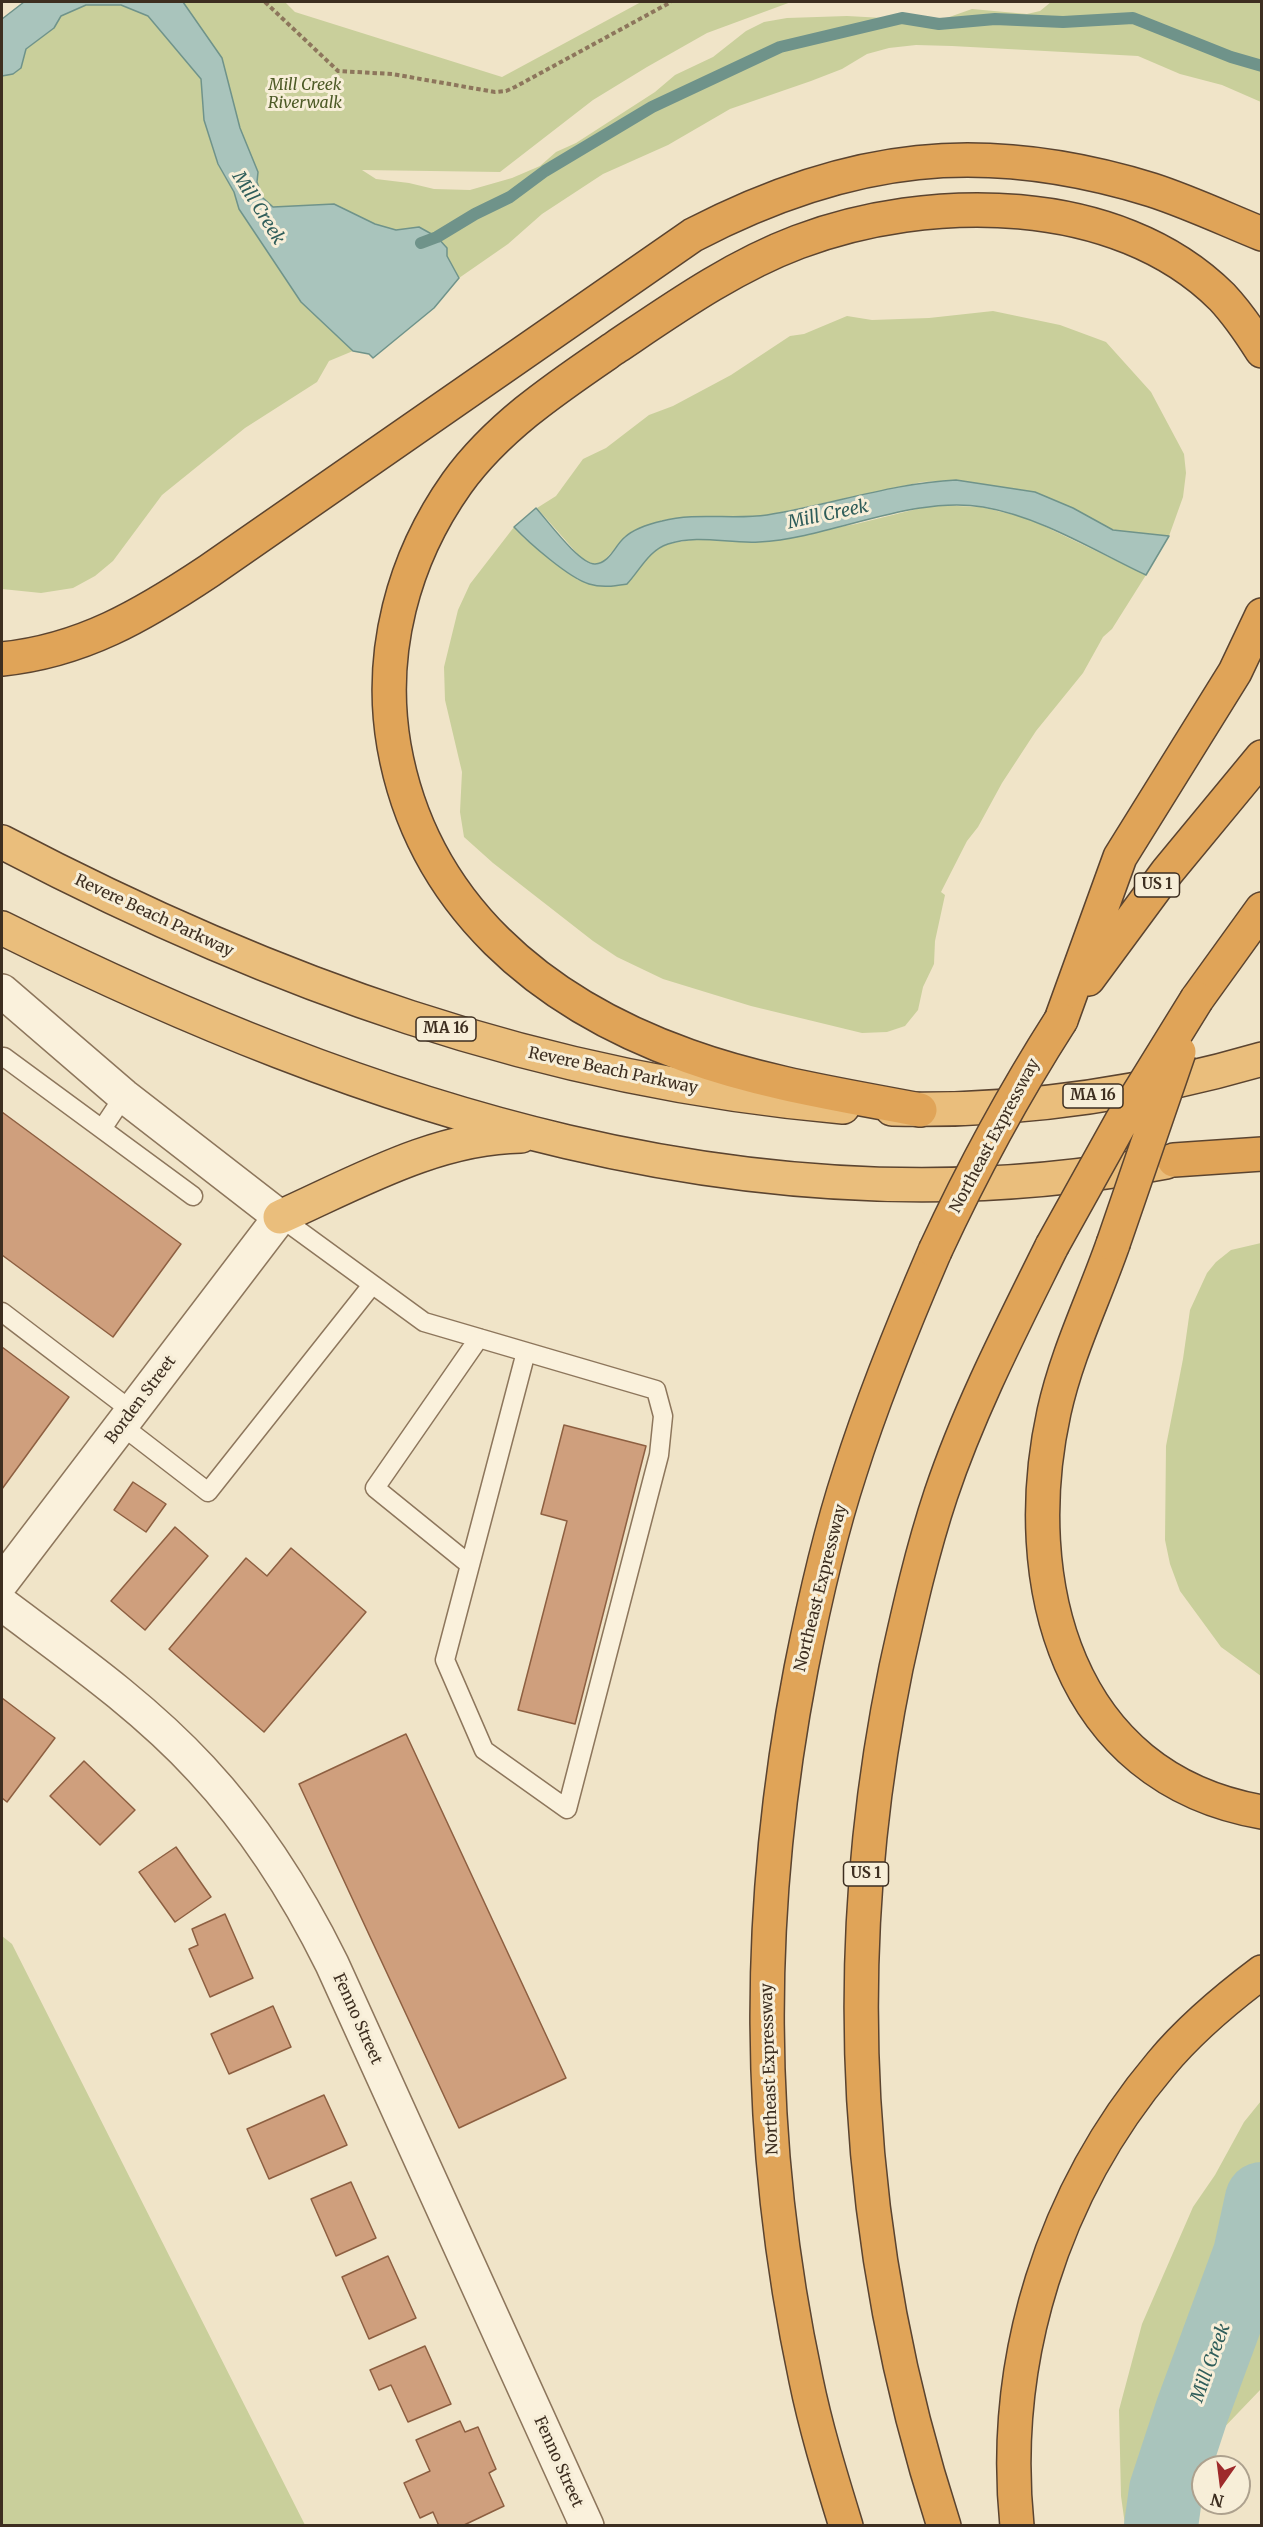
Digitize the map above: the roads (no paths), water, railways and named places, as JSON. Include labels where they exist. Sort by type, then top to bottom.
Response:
[{"type":"highway","points":[[2,659],[50,651],[81,642],[139,616],[208,571],[693,235],[776,195],[869,168],[962,159],[1011,160],[1059,167],[1145,188],[1262,234]]},
{"type":"highway","points":[[920,1110],[751,1075],[688,1056],[633,1034],[579,1005],[536,975],[498,943],[463,906],[435,864],[413,816],[398,768],[390,719],[390,669],[396,621],[410,570],[430,525],[460,480],[494,440],[536,404],[601,357],[695,294],[752,261],[837,228],[880,218],[965,210],[1007,211],[1051,216],[1112,231],[1164,255],[1207,284],[1238,316],[1262,351]]},
{"type":"highway","points":[[1061,1020],[1120,858],[1235,672],[1262,615]]},
{"type":"highway","name":"Northeast Expressway","points":[[846,2526],[806,2382],[780,2231],[767,2079],[768,1923],[782,1775],[813,1612],[849,1474],[900,1331],[935,1251],[987,1144],[1061,1020],[1091,975],[1153,890],[1262,756]]},
{"type":"highway","name":"Revere Beach Parkway","points":[[2,842],[69,877],[213,944],[340,994],[481,1040],[628,1077],[700,1090],[775,1101],[849,1108],[920,1110],[987,1107],[1106,1094],[1196,1077],[1262,1059]]},
{"type":"highway","name":"US 1","points":[[944,2526],[909,2408],[893,2336],[878,2253],[864,2117],[860,2041],[865,1885],[880,1749],[910,1603],[929,1531],[954,1459],[981,1393],[1052,1246],[1121,1122],[1197,999],[1262,909]]},
{"type":"highway","points":[[2,928],[126,988],[261,1045],[400,1095],[541,1136],[684,1167],[760,1177],[884,1186],[960,1186],[1032,1182],[1106,1173],[1174,1160],[1262,1138]]},
{"type":"highway","points":[[1197,999],[1113,1244],[1074,1340],[1054,1411],[1044,1479],[1042,1536],[1048,1592],[1058,1632],[1092,1705],[1120,1739],[1153,1767],[1191,1790],[1229,1807],[1262,1812]]},
{"type":"highway","points":[[280,1217],[432,1151],[493,1139],[541,1136]]},
{"type":"highway","points":[[1174,1160],[1262,1154]]},
{"type":"highway","points":[[1017,2526],[1014,2437],[1020,2378],[1037,2292],[1062,2225],[1097,2153],[1140,2090],[1185,2037],[1262,1972]]},
{"type":"street","points":[[2,991],[124,1096],[280,1217]]},
{"type":"street","name":"Borden Street","points":[[2,1582],[280,1217]]},
{"type":"street","name":"Fenno Street","points":[[2,1604],[129,1701],[178,1746],[220,1791],[281,1871],[299,1900],[332,1964],[587,2526]]},
{"type":"lane","points":[[2,1059],[3,1057],[193,1196]]},
{"type":"lane","points":[[102,1129],[124,1096]]},
{"type":"lane","points":[[280,1217],[424,1322],[656,1390],[663,1416],[659,1455],[567,1809],[484,1750],[445,1660],[526,1352]]},
{"type":"lane","points":[[2,1312],[127,1418],[208,1492],[372,1285]]},
{"type":"lane","points":[[470,1565],[375,1488],[479,1338]]},
{"type":"water","points":[[24,2],[183,2],[222,58],[240,128],[258,172],[257,182],[262,197],[273,207],[334,204],[375,224],[396,230],[419,227],[437,237],[447,248],[447,256],[459,278],[434,308],[373,358],[369,354],[353,351],[301,302],[239,209],[234,192],[218,164],[204,120],[201,79],[148,16],[121,5],[86,5],[61,16],[54,28],[26,49],[21,68],[13,74],[2,76],[2,19]]},
{"type":"water","points":[[956,480],[1035,492],[1073,508],[1113,530],[1169,536],[1146,575],[1066,535],[1025,518],[983,507],[956,505],[928,507],[786,539],[759,542],[680,541],[655,551],[627,584],[603,586],[589,584],[560,568],[514,527],[536,508],[572,550],[588,562],[595,564],[605,560],[621,540],[633,531],[662,521],[701,516],[767,515],[908,485]]},
{"type":"waterway","points":[[421,243],[437,237],[475,214],[510,197],[545,171],[652,107],[780,47],[902,18],[939,24],[995,19],[1063,22],[1133,18],[1231,57],[1262,66]]},
{"type":"waterway","name":"Mill Creek","points":[[1161,2526],[1166,2490],[1192,2411],[1250,2254],[1262,2199]]},
{"type":"park label","name":"Mill Creek Riverwalk","points":[[305,94]]}]
